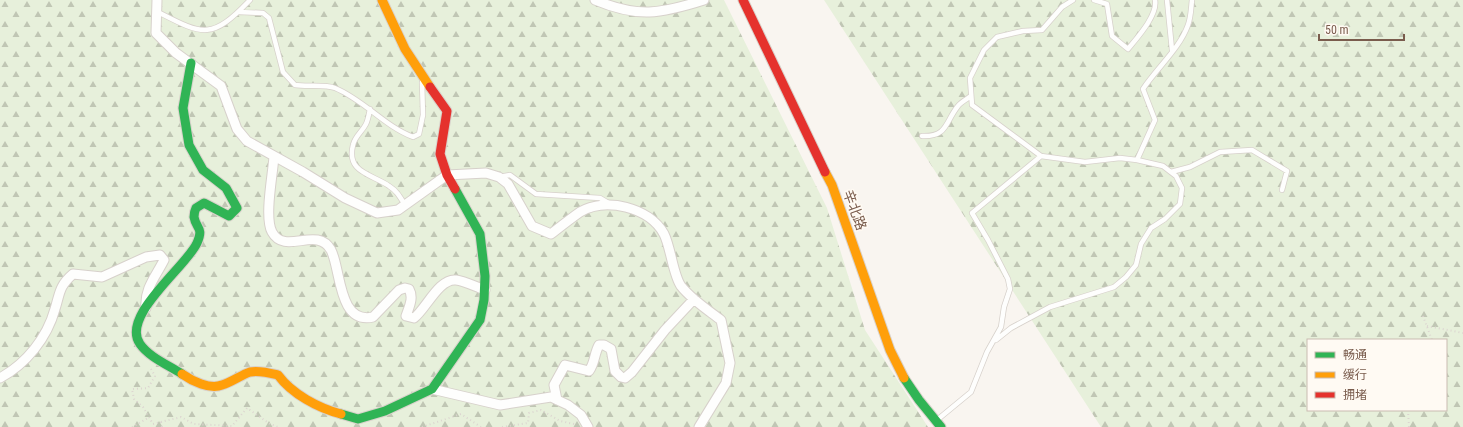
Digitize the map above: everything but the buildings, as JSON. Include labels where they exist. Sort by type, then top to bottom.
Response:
[{"type":"street","points":[[157,0],[156,33],[176,53],[221,86],[237,129],[247,141],[345,198],[377,213],[398,210],[447,175],[486,173],[499,177],[508,184],[532,226],[551,234],[581,212],[601,205],[618,205],[640,212],[658,225],[664,235],[680,285],[694,299],[721,320],[730,363],[726,383],[699,427]]},
{"type":"street","points":[[191,63],[183,108],[189,145],[203,170],[226,188],[237,208],[229,216],[219,212],[213,205],[204,203],[196,208],[194,217],[201,229],[196,245],[146,308],[137,324],[136,334],[139,343],[145,350],[189,379],[210,386],[221,386],[251,372],[266,372],[278,375],[285,385],[324,410],[358,423],[432,389],[480,320],[486,276],[480,234],[447,175],[440,154],[447,111],[438,95],[422,77],[403,45],[382,0]]},
{"type":"street","points":[[595,0],[614,8],[633,12],[657,13],[704,0]]},
{"type":"street","name":"辛北路","points":[[743,0],[808,139],[832,185],[890,350],[909,386],[938,424]]},
{"type":"street","points":[[274,156],[269,200],[272,231],[277,237],[284,241],[292,242],[313,238],[322,241],[331,249],[335,261],[340,291],[354,313],[361,318],[373,317],[399,290],[404,288],[409,289],[411,293],[411,302],[406,316],[414,318],[420,313],[439,287],[448,281],[455,280],[485,290]]},
{"type":"street","points":[[0,378],[14,371],[31,355],[43,336],[52,316],[57,296],[65,281],[73,274],[102,277],[146,257],[160,255],[164,260],[145,297],[146,308]]},
{"type":"street","points":[[557,400],[554,385],[565,365],[589,371],[593,365],[596,350],[599,345],[604,345],[611,349],[615,371],[620,378],[626,378],[665,330],[694,299]]},
{"type":"street","points":[[432,389],[500,405],[551,397],[568,405],[581,415],[587,426]]},
{"type":"lane","points":[[156,11],[186,26],[206,31],[217,28],[239,12],[250,0]]},
{"type":"lane","points":[[993,342],[1011,328],[1050,307],[1114,287],[1126,277],[1136,265],[1141,244],[1151,228],[1165,219],[1180,204],[1182,188],[1176,176],[1163,166],[1138,160],[1120,158],[1085,162],[1041,156],[972,105],[970,78],[984,50],[997,36],[1042,30],[1062,7],[1073,0]]},
{"type":"lane","points":[[1094,0],[1107,4],[1112,36],[1128,49],[1145,28],[1156,6],[1155,0]]},
{"type":"lane","points":[[1167,0],[1172,50]]},
{"type":"lane","points":[[1138,160],[1155,120],[1143,89],[1172,50],[1188,25],[1192,0]]},
{"type":"lane","points":[[239,12],[263,13],[269,18],[283,72],[295,85],[333,87],[354,98],[404,134],[413,138],[419,134],[423,115],[422,77]]},
{"type":"lane","points":[[922,136],[934,137],[942,132],[959,105],[971,96]]},
{"type":"lane","points":[[370,110],[367,123],[356,136],[352,145],[352,156],[355,165],[361,172],[388,185],[399,195],[405,205]]},
{"type":"lane","points":[[1171,172],[1190,167],[1220,152],[1252,150],[1287,171],[1282,190]]},
{"type":"lane","points":[[938,424],[971,392],[993,342],[1002,327],[1004,307],[1010,289],[1008,279],[972,213],[1041,156]]},
{"type":"lane","points":[[499,177],[510,175],[536,194],[600,198],[611,205]]},
{"type":"path","points":[[1423,316],[1432,339]]},
{"type":"path","points":[[1427,326],[1463,333]]},
{"type":"path","points":[[145,350],[148,363],[155,376],[148,388],[132,389],[134,399],[143,407],[148,418],[153,424],[181,417],[194,424],[232,426],[247,408],[270,424],[278,427]]},
{"type":"path","points":[[502,427],[528,423],[529,414],[542,410],[560,421],[587,426]]},
{"type":"path","points":[[1408,411],[1409,427]]},
{"type":"path","points":[[422,427],[461,414],[480,427]]},
{"type":"path","points":[[132,427],[148,418]]},
{"type":"path","points":[[161,422],[162,427]]},
{"type":"green space","points":[[0,0],[724,0],[827,208],[865,330],[928,427],[0,427]]},
{"type":"green space","points":[[824,0],[1463,0],[1463,427],[1101,427]]},
{"type":"traffic: fast","points":[[182,374],[148,353],[140,344],[136,333],[139,320],[157,292],[191,253],[197,243],[200,231],[194,217],[196,208],[204,203],[229,216],[237,208],[226,188],[203,170],[189,145],[183,108],[191,63]]},
{"type":"traffic: fast","points":[[341,414],[358,419],[385,411],[432,389],[480,320],[484,300],[485,276],[480,234],[455,189]]},
{"type":"traffic: fast","points":[[904,378],[919,400],[941,427]]},
{"type":"traffic: slow","points":[[382,0],[405,49],[430,87]]},
{"type":"traffic: slow","points":[[825,172],[832,185],[890,350],[904,378]]},
{"type":"traffic: slow","points":[[182,374],[207,386],[226,384],[253,371],[278,375],[284,382],[306,399],[323,408],[341,414]]},
{"type":"traffic: jam","points":[[743,0],[825,172]]},
{"type":"traffic: jam","points":[[430,87],[447,111],[440,154],[447,175],[455,189]]}]
